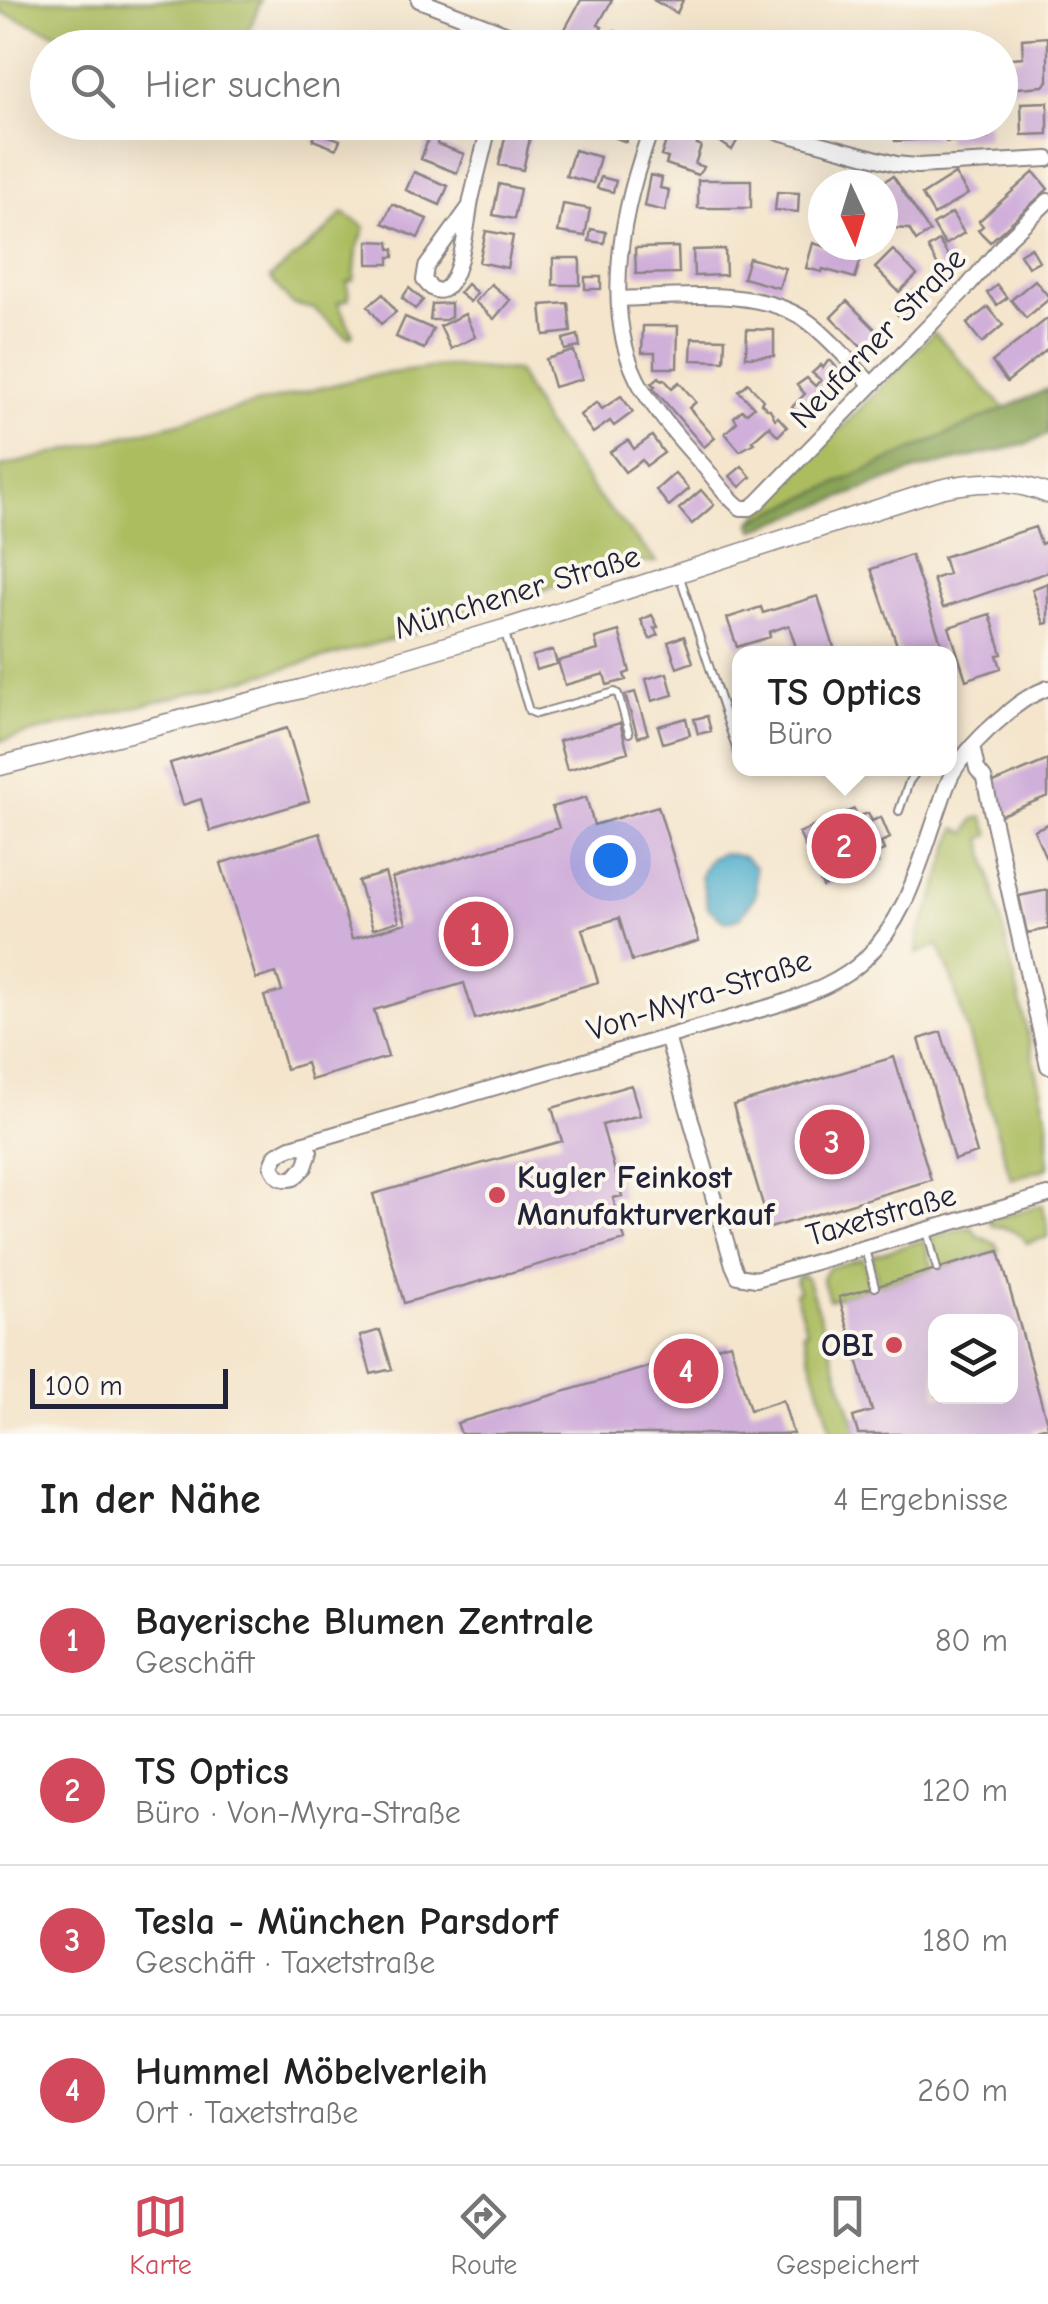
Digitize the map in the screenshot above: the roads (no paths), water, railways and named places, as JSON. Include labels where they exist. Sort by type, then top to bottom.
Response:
[{"type":"street","points":[[419,0],[498,30]]},
{"type":"street","points":[[470,206],[426,267],[424,280],[430,287],[443,288],[456,274],[486,140]]},
{"type":"street","points":[[647,140],[620,244],[619,299],[720,298],[776,306],[808,322],[872,384]]},
{"type":"street","points":[[808,140],[917,166],[1048,160]]},
{"type":"street","name":"Neufarner Straße","points":[[619,299],[625,343],[642,387],[683,443],[736,505],[746,509],[757,503],[966,288],[1007,240],[1048,202]]},
{"type":"street","name":"Münchener Straße","points":[[0,766],[301,689],[961,484],[1006,482],[1048,494]]},
{"type":"street","name":"Von-Myra-Straße","points":[[957,768],[972,746],[1011,710],[1048,688]]},
{"type":"street","points":[[972,746],[984,778],[1048,1066]]},
{"type":"street","name":"Von-Myra-Straße","points":[[291,1147],[819,989],[862,962],[906,902],[952,776]]},
{"type":"street","name":"Taxetstraße","points":[[668,1037],[738,1276],[756,1279],[1048,1195]]},
{"type":"street","points":[[305,1167],[309,1158],[307,1148],[291,1147],[273,1160],[274,1172],[288,1180],[299,1175],[336,1132]]},
{"type":"lane","points":[[679,573],[732,736]]},
{"type":"lane","points":[[504,629],[528,711],[536,714],[615,692],[629,733]]},
{"type":"lane","points":[[907,776],[909,782]]},
{"type":"lane","points":[[899,811],[913,776]]},
{"type":"lane","points":[[926,1230],[937,1269]]},
{"type":"lane","points":[[865,1248],[875,1287]]},
{"type":"water","points":[[723,853],[744,857],[755,867],[756,894],[741,917],[726,922],[708,908],[701,876],[709,859]]},
{"type":"place","name":"TS Optics","points":[[844,846]]},
{"type":"place","name":"Bayerische Blumen Zentrale","points":[[476,934]]},
{"type":"place","name":"Tesla - München Parsdorf","points":[[832,1142]]},
{"type":"place","name":"Kugler Feinkost Manufakturverkauf","points":[[497,1195]]},
{"type":"place","name":"OBI","points":[[894,1345]]},
{"type":"place","name":"Hummel Möbelverleih","points":[[686,1371]]}]
